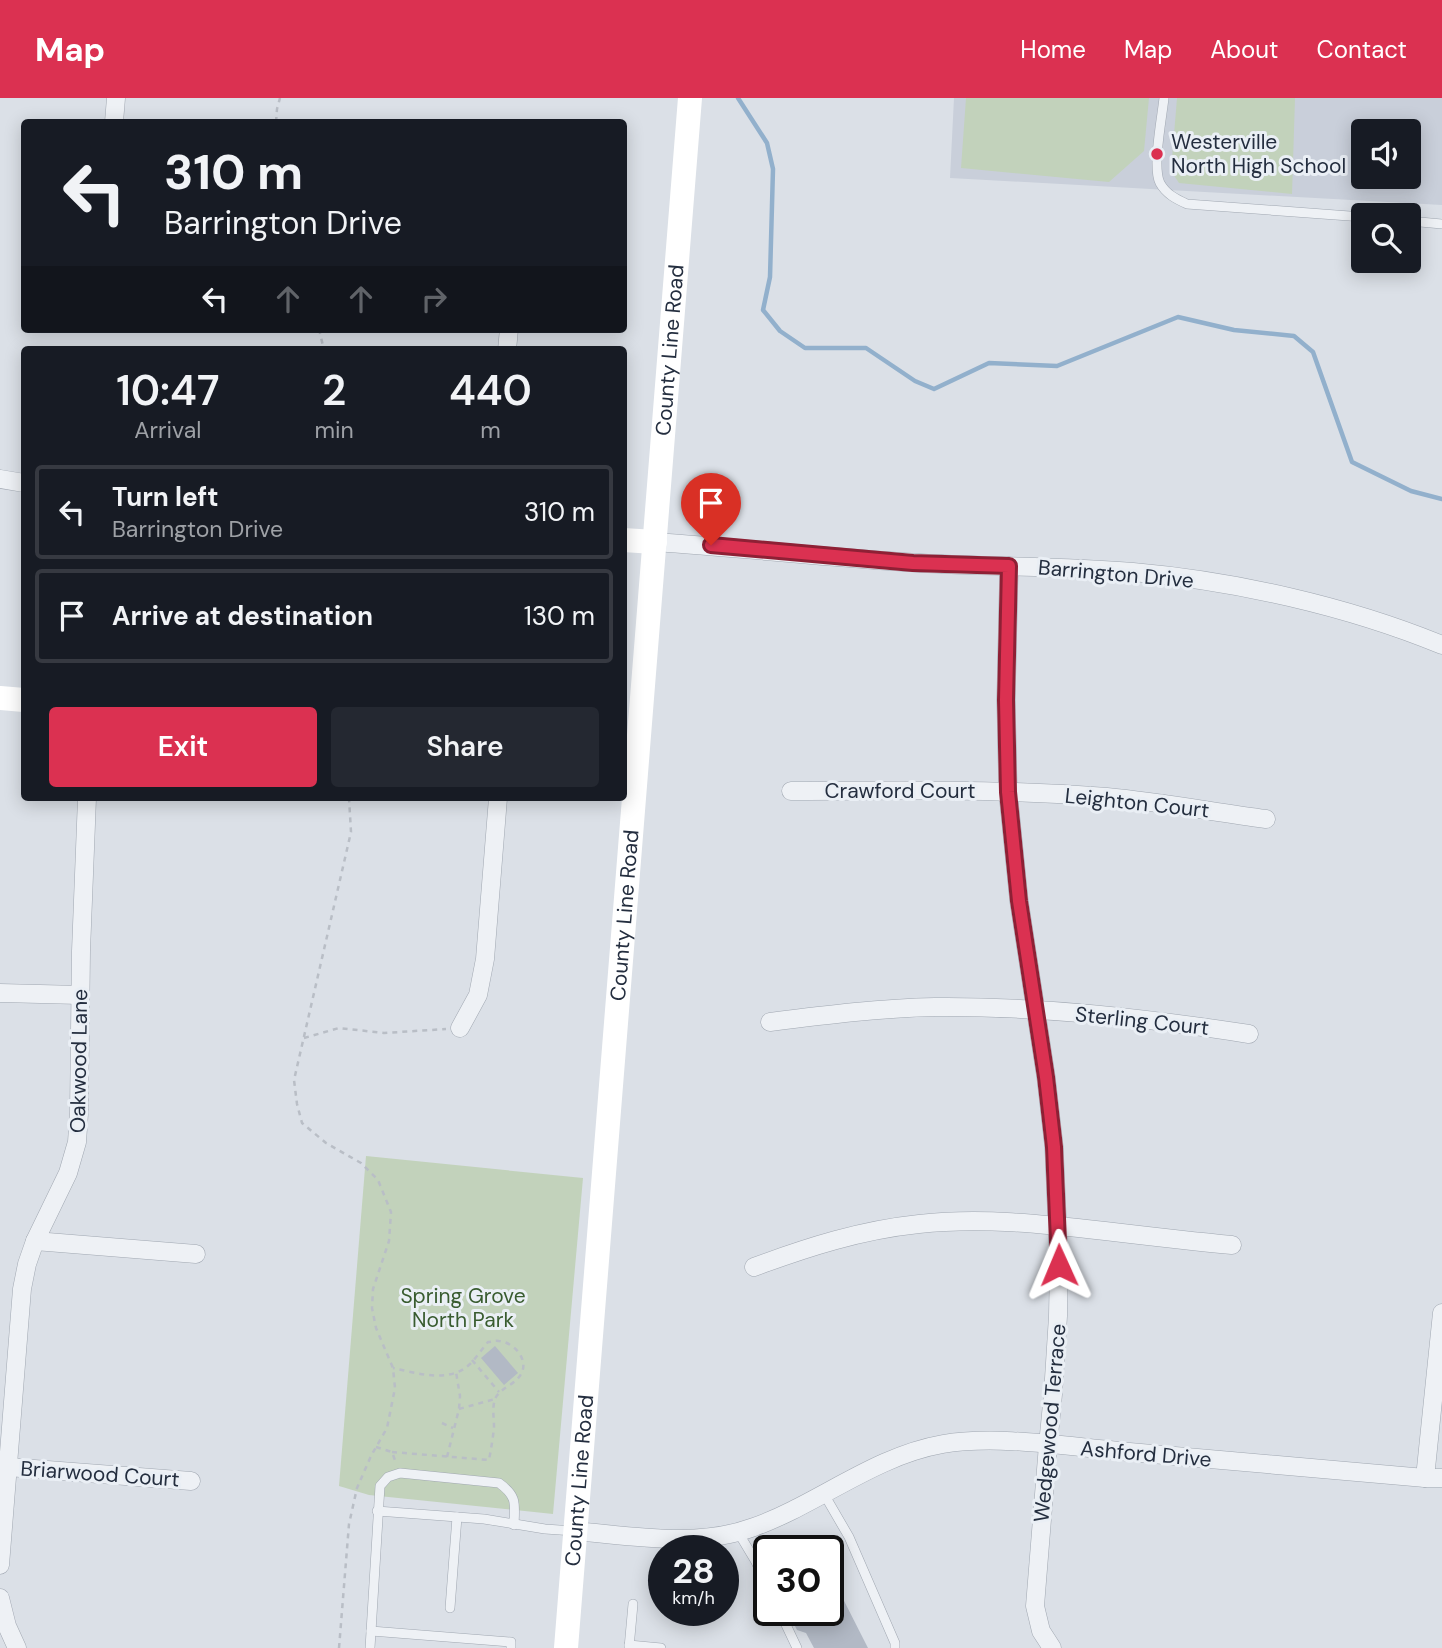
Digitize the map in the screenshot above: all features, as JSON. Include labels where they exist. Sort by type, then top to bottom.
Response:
[{"type":"main road","name":"County Line Road","points":[[566,1648],[691,98]]},
{"type":"main road","points":[[627,540],[655,542]]},
{"type":"main road","points":[[0,698],[21,700]]},
{"type":"street","points":[[114,119],[116,98]]},
{"type":"street","points":[[0,479],[21,482]]},
{"type":"street","name":"Barrington Drive","points":[[655,542],[913,563],[1133,572],[1211,582],[1335,609],[1442,645]]},
{"type":"street","name":"Wedgewood Terrace","points":[[1009,566],[1006,700],[1008,792],[1019,901],[1053,1135],[1058,1225],[1058,1317],[1035,1606],[1041,1631],[1052,1648]]},
{"type":"street","name":"Crawford Court","points":[[791,791],[1008,792]]},
{"type":"street","name":"Leighton Court","points":[[1008,792],[1109,798],[1266,819]]},
{"type":"street","name":"Oakwood Lane","points":[[0,1565],[22,1289],[35,1241],[68,1173],[77,1142],[87,801]]},
{"type":"street","points":[[460,1028],[478,995],[485,959],[498,801]]},
{"type":"street","points":[[0,993],[80,995]]},
{"type":"street","name":"Sterling Court","points":[[770,1021],[873,1010],[935,1007],[1110,1015],[1249,1034]]},
{"type":"street","points":[[754,1267],[846,1236],[920,1224],[970,1222],[1058,1225],[1232,1245]]},
{"type":"street","points":[[35,1241],[196,1254]]},
{"type":"street","points":[[1433,1478],[1442,1313]]},
{"type":"street","name":"Ashford Drive","points":[[575,1531],[684,1540],[738,1532],[781,1516],[870,1470],[913,1452],[944,1444],[976,1441],[1433,1478]]},
{"type":"street","name":"Briarwood Court","points":[[8,1467],[191,1481]]},
{"type":"street","points":[[0,1598],[7,1626],[17,1648]]},
{"type":"lane","points":[[1164,98],[1157,167],[1158,180],[1171,196],[1187,204],[1351,216]]},
{"type":"lane","points":[[1421,222],[1442,224]]},
{"type":"lane","points":[[370,1648],[377,1511],[380,1486],[388,1477],[400,1472],[499,1483],[511,1492],[515,1504],[514,1525]]},
{"type":"lane","points":[[824,1494],[849,1537],[895,1648]]},
{"type":"lane","points":[[377,1511],[484,1519],[575,1531]]},
{"type":"lane","points":[[450,1608],[457,1517]]},
{"type":"lane","points":[[738,1532],[753,1557]]},
{"type":"lane","points":[[633,1604],[629,1646],[661,1648]]},
{"type":"lane","points":[[787,1626],[797,1648]]},
{"type":"lane","points":[[370,1630],[511,1642],[511,1648]]},
{"type":"path","points":[[276,119],[280,98]]},
{"type":"path","points":[[339,1648],[349,1524],[357,1488],[387,1428],[395,1388],[393,1368],[376,1328],[372,1308],[373,1289],[389,1241],[391,1212],[378,1180],[361,1163],[326,1143],[302,1123],[296,1104],[294,1080],[351,832],[349,801]]},
{"type":"path","points":[[304,1038],[339,1028],[384,1033],[460,1028]]},
{"type":"path","points":[[376,1447],[392,1452],[489,1460],[493,1441],[495,1399],[499,1392],[514,1382],[522,1372],[523,1361],[517,1350],[499,1341],[488,1342],[469,1365],[456,1373],[434,1376],[393,1368]]},
{"type":"path","points":[[472,1360],[499,1392]]},
{"type":"path","points":[[447,1457],[459,1409],[456,1373]]},
{"type":"path","points":[[459,1409],[495,1399]]},
{"type":"path","points":[[442,1423],[453,1428]]},
{"type":"path","points":[[392,1452],[400,1472]]},
{"type":"shaded area","name":"Westerville North High School","points":[[954,98],[1442,98],[1442,205],[950,178]]},
{"type":"green space","points":[[966,98],[1149,98],[1144,151],[1109,182],[961,168]]},
{"type":"green space","points":[[1177,98],[1295,98],[1292,194],[1179,183],[1171,171]]},
{"type":"green space","name":"Spring Grove North Park","points":[[366,1156],[583,1178],[553,1514],[369,1495],[339,1486]]},
{"type":"building","points":[[495,1346],[518,1373],[504,1385],[481,1358]]},
{"type":"building","points":[[844,1601],[868,1648],[814,1648],[806,1633],[797,1630],[795,1626],[844,1626]]},
{"type":"waterway","points":[[738,98],[767,143],[773,169],[770,277],[763,310],[780,331],[805,348],[866,348],[915,381],[934,389],[989,363],[1057,366],[1178,317],[1234,330],[1294,336],[1313,352],[1352,462],[1411,491],[1442,499]]},
{"type":"place","name":"Westerville North High School","points":[[1157,154]]},
{"type":"route","points":[[711,545],[913,563],[1009,566],[1006,645],[1008,792],[1019,901],[1054,1147],[1059,1265]]}]
